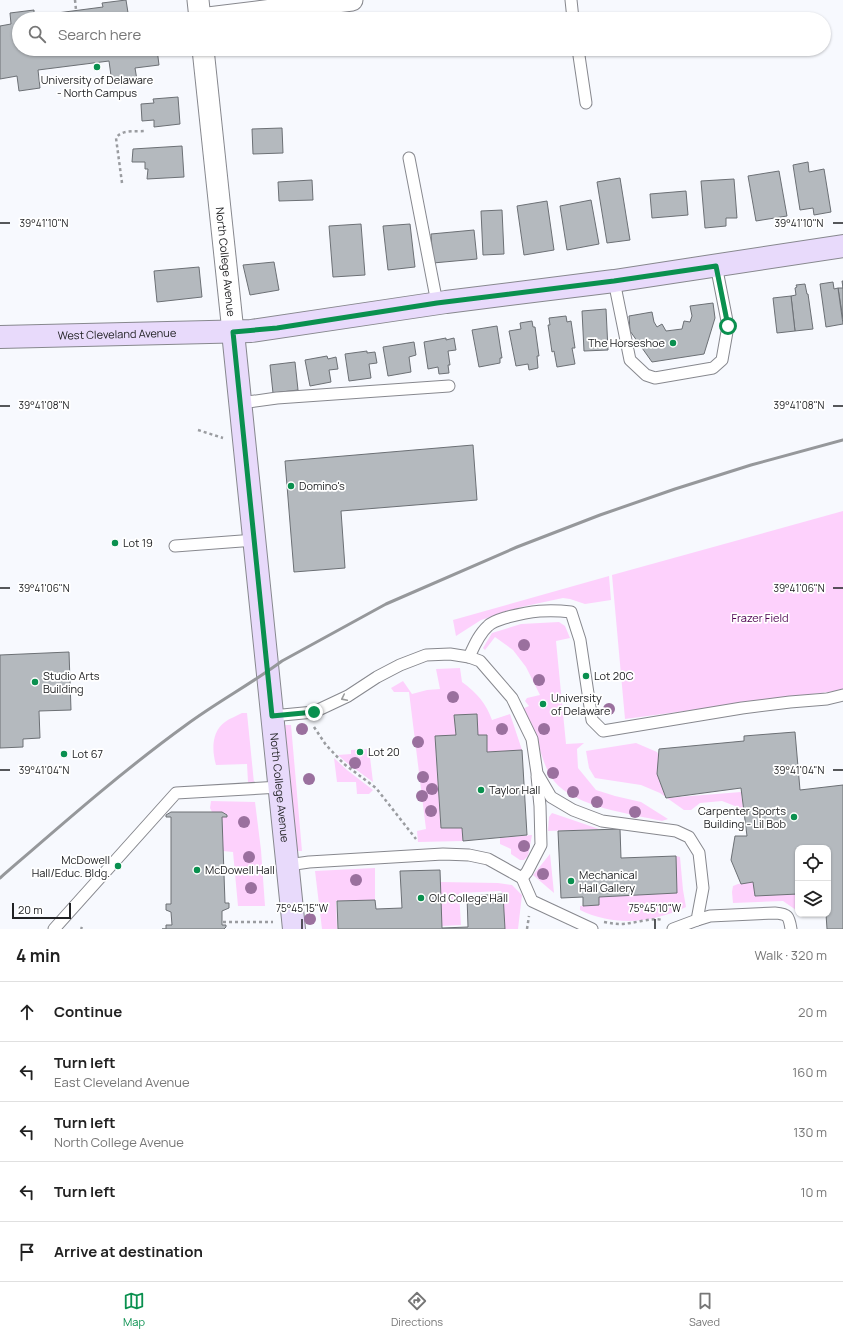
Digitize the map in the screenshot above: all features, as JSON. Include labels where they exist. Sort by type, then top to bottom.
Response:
[{"type":"main road","name":"West Cleveland Avenue","points":[[0,337],[233,332],[277,328],[437,303],[614,281],[843,246]]},
{"type":"main road","name":"North College Avenue","points":[[233,332],[288,865],[286,926]]},
{"type":"street","points":[[198,0],[199,12]]},
{"type":"street","points":[[256,12],[352,0]]},
{"type":"street","name":"North College Avenue","points":[[204,56],[233,332]]},
{"type":"lane","points":[[571,0],[573,12]]},
{"type":"lane","points":[[579,56],[586,103]]},
{"type":"lane","points":[[409,158],[437,303]]},
{"type":"lane","points":[[614,281],[630,360],[646,375],[655,378],[713,368],[722,360],[728,326],[716,266]]},
{"type":"lane","points":[[241,403],[277,398],[449,386]]},
{"type":"lane","points":[[175,546],[254,540]]},
{"type":"lane","points":[[469,657],[480,636],[489,624],[536,610],[572,612],[580,640],[592,720],[603,731],[742,708],[827,699],[843,695]]},
{"type":"lane","points":[[272,716],[314,712],[348,696],[377,677],[400,665],[426,655],[450,654],[469,657],[480,661],[512,698],[532,739],[540,806],[540,845],[527,872],[522,878]]},
{"type":"lane","points":[[537,773],[551,797],[573,810],[602,821],[676,831],[690,837],[699,853],[703,888],[697,920]]},
{"type":"lane","points":[[57,927],[176,793],[280,787]]},
{"type":"lane","points":[[288,865],[309,862],[443,854],[470,855],[488,859],[522,878],[532,901],[592,929]]},
{"type":"lane","points":[[678,928],[710,916],[775,912],[788,916],[790,919],[791,929]]},
{"type":"path","points":[[75,0],[76,10]]},
{"type":"path","points":[[122,183],[116,138],[118,134],[123,132],[145,132]]},
{"type":"path","points":[[198,430],[224,438]]},
{"type":"path","points":[[302,714],[311,723],[326,745],[344,764],[376,788],[418,842]]},
{"type":"path","points":[[604,922],[619,924],[642,922],[658,918],[678,928]]},
{"type":"path","points":[[223,922],[286,926]]},
{"type":"green space","name":"Frazer Field","points":[[843,511],[843,690],[625,719],[612,575]]},
{"type":"green space","points":[[609,576],[611,600],[585,604],[563,598],[521,607],[481,620],[456,636],[453,620]]},
{"type":"green space","points":[[559,622],[565,626],[570,638],[556,641],[566,744],[584,743],[577,749],[578,768],[596,790],[641,802],[668,819],[662,821],[620,812],[589,803],[563,790],[551,776],[543,758],[534,730],[522,709],[529,706],[525,701],[527,698],[540,695],[526,667],[513,650],[495,637],[485,650],[483,648],[492,633],[521,624]]},
{"type":"green space","points":[[460,668],[462,682],[480,699],[487,708],[492,720],[510,714],[522,750],[487,752],[487,735],[478,735],[477,714],[455,715],[456,735],[435,737],[441,828],[462,828],[463,841],[418,842],[417,831],[426,829],[409,692],[394,692],[391,688],[403,681],[412,694],[427,690],[440,689],[436,669]]},
{"type":"green space","points":[[242,713],[247,713],[254,783],[248,782],[247,764],[216,765],[215,760],[213,748],[217,731],[220,726],[229,719]]},
{"type":"green space","points":[[285,725],[291,725],[302,851],[297,851]]},
{"type":"green space","points":[[636,743],[657,752],[659,756],[657,774],[666,797],[641,785],[595,778],[589,768],[586,751]]},
{"type":"green space","points":[[369,749],[373,782],[338,755],[351,754],[351,750]]},
{"type":"green space","points":[[334,758],[373,790],[369,794],[357,794],[356,782],[337,782]]},
{"type":"green space","points":[[741,792],[744,815],[741,815],[735,806],[722,801],[700,803],[691,810],[684,810],[667,798]]},
{"type":"green space","points":[[211,801],[255,802],[261,850],[265,906],[238,906],[233,852],[223,851],[222,817],[227,817],[227,815],[222,812],[212,812],[210,808]]},
{"type":"green space","points":[[552,813],[599,829],[548,831],[549,817]]},
{"type":"green space","points":[[532,835],[528,856],[524,860],[520,860],[511,854],[511,849],[500,844],[500,838]]},
{"type":"green space","points":[[550,854],[554,893],[533,875]]},
{"type":"green space","points":[[676,856],[680,857],[686,907],[660,917],[633,921],[607,919],[580,910],[580,906],[597,905],[597,897],[677,893]]},
{"type":"green space","points":[[375,868],[375,900],[336,901],[337,929],[322,929],[315,871]]},
{"type":"green space","points":[[440,882],[498,883],[512,885],[522,895],[518,929],[505,929],[503,894],[501,891],[459,893],[461,925],[442,926]]},
{"type":"green space","points":[[753,882],[755,896],[795,894],[795,909],[783,901],[733,903],[733,886]]},
{"type":"building","points":[[126,0],[128,12],[65,12],[103,7],[102,3]]},
{"type":"building","points":[[34,10],[34,12],[18,12]]},
{"type":"building","points":[[10,13],[12,13],[12,56],[158,56],[159,65],[135,68],[137,80],[112,83],[109,61],[38,70],[40,88],[19,91],[17,76],[0,79],[0,26],[11,24]]},
{"type":"building","points":[[178,97],[180,124],[154,127],[154,120],[142,121],[141,104],[154,103],[153,99]]},
{"type":"building","points":[[282,128],[283,153],[253,154],[252,129]]},
{"type":"building","points":[[182,146],[184,177],[147,179],[148,169],[145,169],[145,162],[132,162],[133,149]]},
{"type":"building","points":[[808,162],[809,172],[824,169],[831,212],[814,215],[813,208],[800,210],[793,165]]},
{"type":"building","points":[[779,171],[787,216],[756,221],[748,176]]},
{"type":"building","points":[[620,178],[630,240],[607,243],[597,182]]},
{"type":"building","points":[[734,179],[737,218],[726,218],[726,226],[705,228],[701,181]]},
{"type":"building","points":[[312,180],[313,200],[279,201],[278,182]]},
{"type":"building","points":[[686,191],[688,215],[652,218],[650,194]]},
{"type":"building","points":[[591,200],[599,244],[567,250],[560,206]]},
{"type":"building","points":[[547,201],[554,250],[524,255],[517,206]]},
{"type":"building","points":[[502,210],[504,254],[483,255],[481,211]]},
{"type":"building","points":[[361,224],[365,275],[333,277],[329,226]]},
{"type":"building","points":[[410,224],[415,267],[388,270],[383,226]]},
{"type":"building","points":[[474,230],[477,259],[433,263],[431,234]]},
{"type":"building","points":[[274,262],[279,290],[250,295],[243,265]]},
{"type":"building","points":[[199,267],[202,297],[157,302],[154,271]]},
{"type":"building","points":[[833,282],[834,289],[838,288],[843,324],[826,327],[820,284]]},
{"type":"building","points":[[805,284],[808,294],[813,329],[795,331],[791,296],[796,295],[796,285]]},
{"type":"building","points":[[838,288],[843,288],[843,319]]},
{"type":"building","points":[[791,296],[795,331],[777,333],[773,298]]},
{"type":"building","name":"The Horseshoe","points":[[713,303],[715,318],[704,354],[652,362],[630,331],[629,316],[652,312],[654,322],[657,327],[662,324],[666,331],[682,329],[684,321],[690,322],[692,316],[690,306]]},
{"type":"building","points":[[606,309],[608,350],[584,351],[582,311]]},
{"type":"building","points":[[566,316],[567,322],[571,321],[575,348],[572,348],[575,364],[557,367],[554,351],[552,352],[548,325],[550,325],[549,318]]},
{"type":"building","points":[[532,321],[533,327],[535,327],[539,356],[537,356],[538,368],[529,370],[528,364],[516,366],[509,331],[521,329],[520,323]]},
{"type":"building","points":[[497,326],[502,358],[500,358],[500,363],[479,367],[472,330]]},
{"type":"building","points":[[446,338],[446,340],[454,338],[456,350],[448,351],[450,365],[448,365],[449,373],[439,374],[438,367],[428,369],[424,342]]},
{"type":"building","points":[[414,342],[416,355],[409,357],[411,372],[388,376],[383,347]]},
{"type":"building","points":[[367,351],[367,353],[375,352],[377,363],[369,364],[371,378],[349,381],[345,354]]},
{"type":"building","points":[[327,356],[328,359],[336,357],[338,369],[329,370],[331,382],[310,386],[305,360]]},
{"type":"building","points":[[295,362],[298,390],[273,393],[270,365]]},
{"type":"building","points":[[473,445],[477,500],[341,511],[345,568],[294,572],[285,461]]},
{"type":"building","name":"Studio Arts Building","points":[[69,652],[71,710],[39,711],[40,738],[23,739],[23,747],[0,748],[0,655]]},
{"type":"building","name":"Taylor Hall","points":[[477,714],[478,735],[487,735],[487,752],[522,750],[527,835],[463,841],[462,828],[441,828],[435,736],[456,735],[454,715]]},
{"type":"building","name":"Carpenter Sports Building - Lil Bob","points":[[795,732],[800,790],[843,785],[843,929],[827,929],[826,917],[831,917],[831,845],[795,845],[795,894],[755,896],[753,882],[741,884],[731,860],[735,836],[747,836],[741,788],[666,798],[657,774],[659,749],[744,741],[744,736]]},
{"type":"building","name":"McDowell Hall","points":[[171,812],[222,812],[227,815],[227,817],[222,817],[225,903],[229,903],[229,908],[222,911],[222,925],[226,925],[226,927],[224,929],[166,929],[166,925],[172,925],[171,912],[166,910],[166,904],[171,904],[171,817],[166,817],[166,815]]},
{"type":"building","points":[[620,829],[621,858],[676,856],[677,893],[599,897],[599,905],[583,906],[583,897],[561,898],[558,831]]},
{"type":"building","name":"Old College Hall","points":[[440,870],[442,928],[468,927],[467,896],[503,894],[505,929],[338,929],[337,901],[375,900],[376,909],[402,908],[400,871]]},
{"type":"railway","points":[[0,878],[114,780],[198,717],[282,661],[386,604],[517,547],[600,515],[751,465],[843,440]]},
{"type":"place","name":"University of Delaware - North Campus","points":[[97,67]]},
{"type":"place","name":"The Horseshoe","points":[[673,343]]},
{"type":"place","name":"Domino's","points":[[291,486]]},
{"type":"place","name":"Lot 19","points":[[115,543]]},
{"type":"place","name":"Lot 20C","points":[[586,676]]},
{"type":"place","name":"Studio Arts Building","points":[[35,682]]},
{"type":"place","name":"University of Delaware","points":[[543,704]]},
{"type":"place","name":"Lot 20","points":[[360,752]]},
{"type":"place","name":"Lot 67","points":[[64,754]]},
{"type":"place","name":"Taylor Hall","points":[[481,790]]},
{"type":"place","name":"Carpenter Sports Building - Lil Bob","points":[[794,817]]},
{"type":"place","name":"McDowell Hall/Educ. Bldg.","points":[[118,866]]},
{"type":"place","name":"McDowell Hall","points":[[197,870]]},
{"type":"place","name":"Mechanical Hall Gallery","points":[[571,881]]},
{"type":"place","name":"Old College Hall","points":[[421,898]]},
{"type":"route","points":[[314,712],[272,716],[233,332],[277,328],[437,303],[614,281],[716,266],[728,326]]}]
